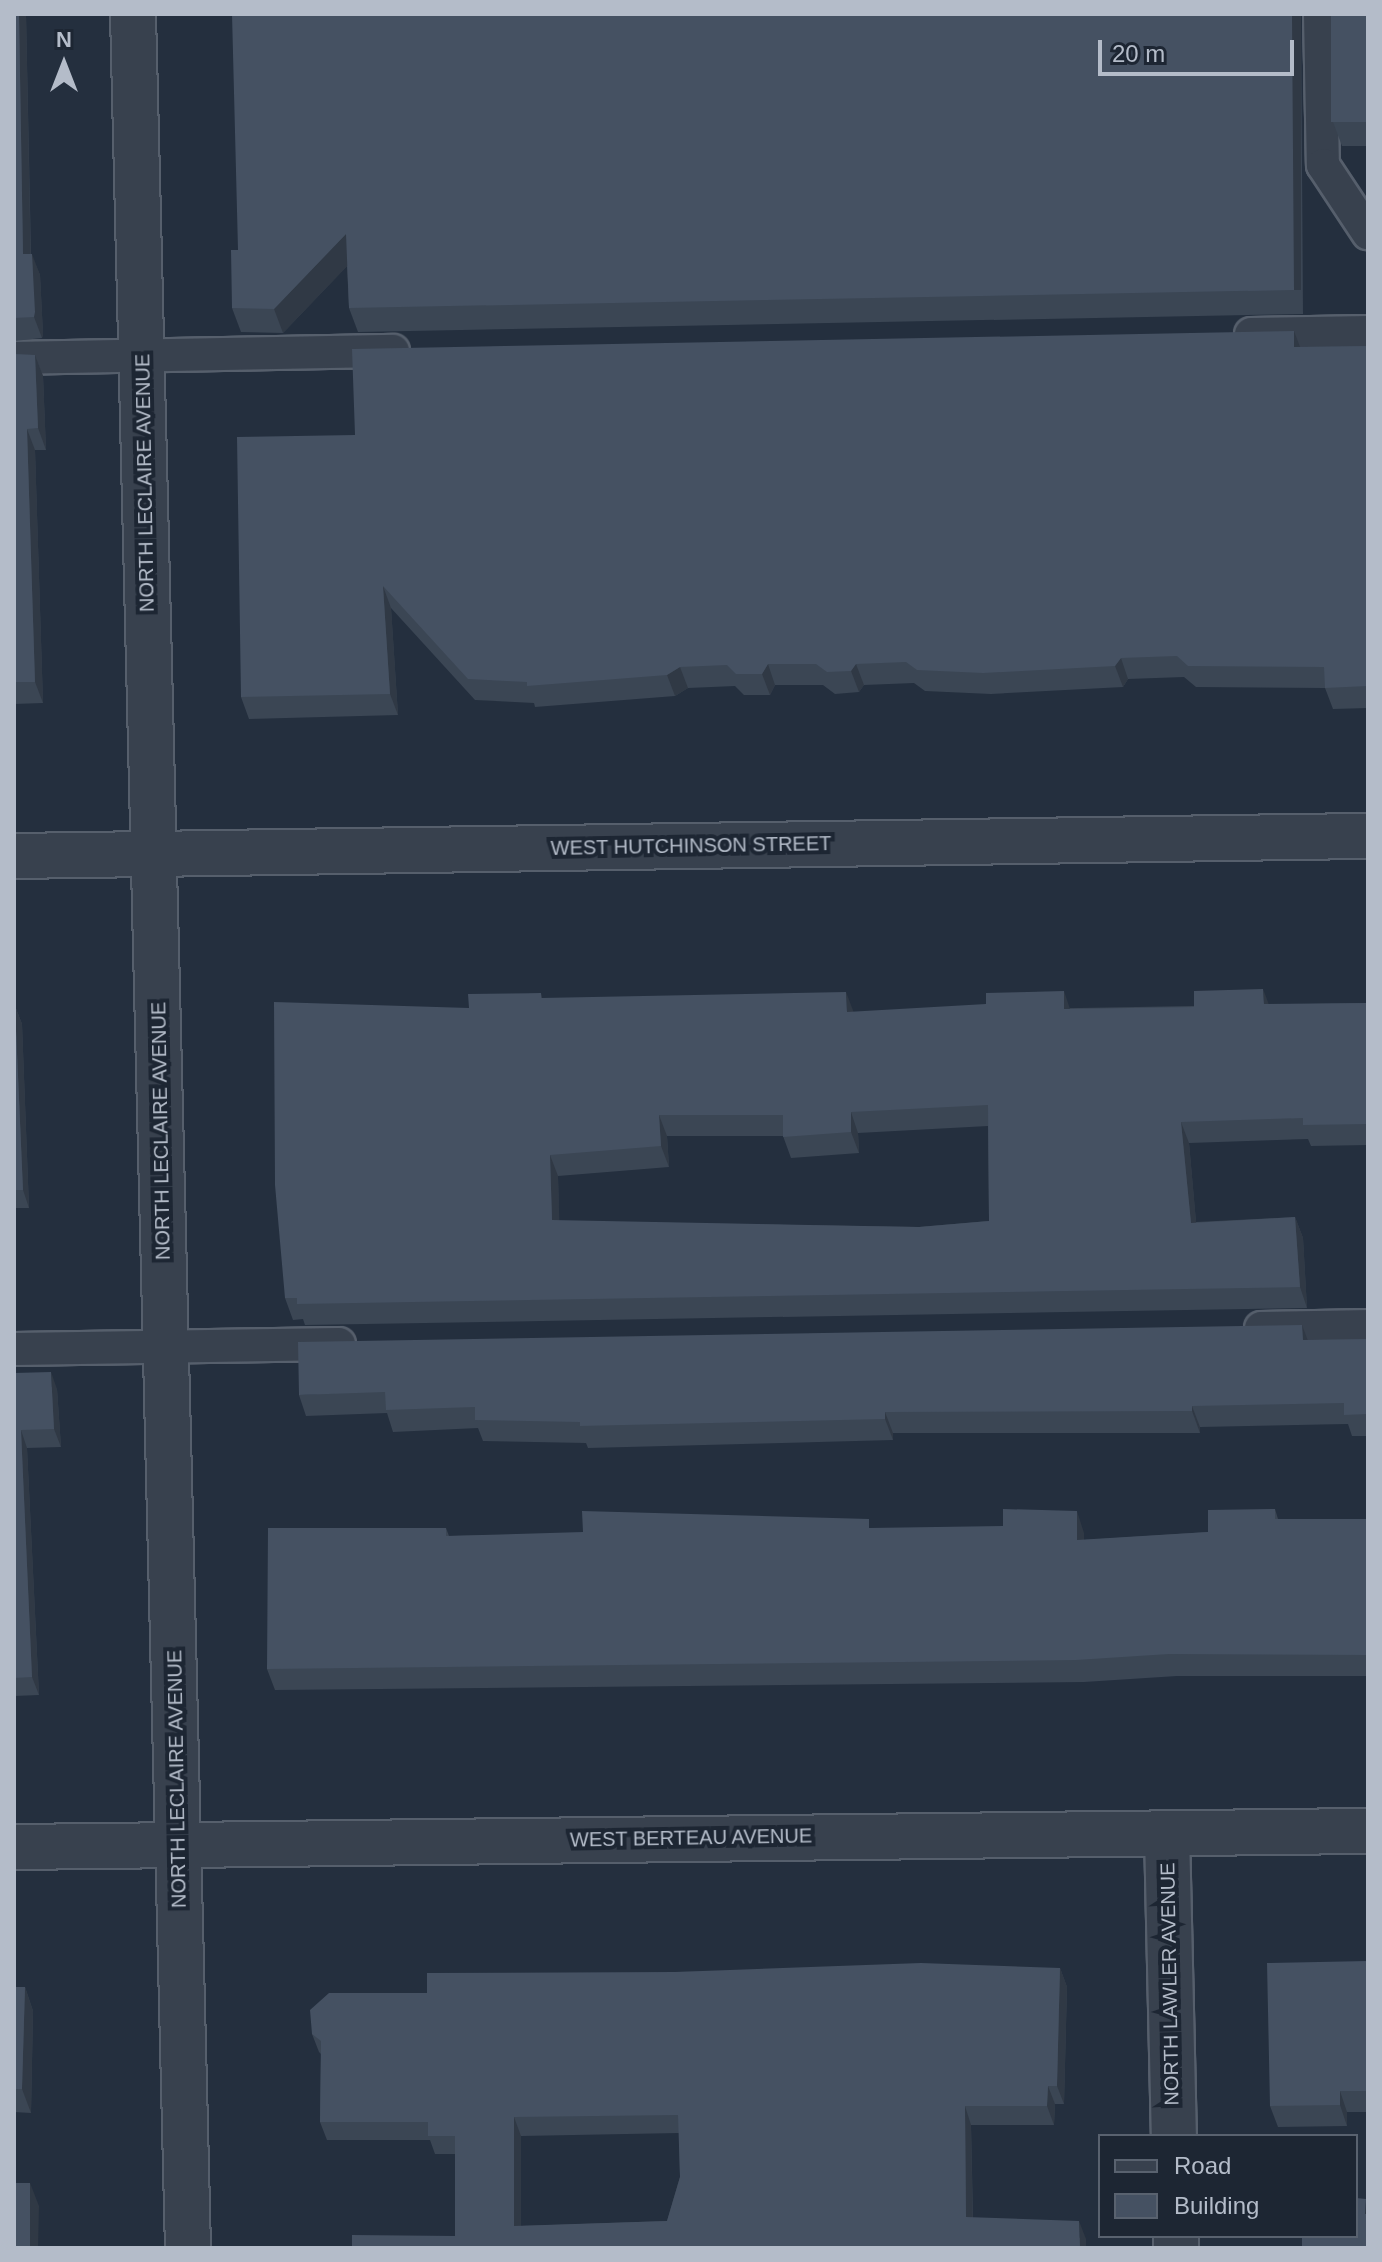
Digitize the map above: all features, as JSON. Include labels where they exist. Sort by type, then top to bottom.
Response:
[{"type":"street","name":"NORTH LECLAIRE AVENUE","points":[[133,14],[188,2248]]},
{"type":"street","name":"WEST HUTCHINSON STREET","points":[[14,856],[1368,836]]},
{"type":"street","name":"WEST BERTEAU AVENUE","points":[[14,1847],[1368,1831]]},
{"type":"street","name":"NORTH LAWLER AVENUE","points":[[1167,1833],[1174,2134]]},
{"type":"lane","points":[[1320,14],[1323,165],[1368,233]]},
{"type":"lane","points":[[1225,335],[1368,332]]},
{"type":"lane","points":[[14,358],[430,350]]},
{"type":"lane","points":[[1226,1328],[1368,1326]]},
{"type":"lane","points":[[14,1349],[374,1343]]},
{"type":"building","points":[[14,14],[19,14],[23,254],[32,254],[35,312],[34,317],[14,318]]},
{"type":"building","points":[[232,14],[1292,14],[1294,290],[349,308],[346,234],[274,309],[232,308],[231,250],[238,250]]},
{"type":"building","points":[[1331,14],[1368,14],[1368,122],[1331,122]]},
{"type":"building","points":[[1294,331],[1294,347],[1368,346],[1368,686],[1325,688],[1324,667],[1188,666],[1177,656],[1121,658],[1115,666],[983,673],[917,670],[906,662],[856,664],[851,671],[827,672],[816,664],[768,664],[762,674],[736,674],[727,665],[680,667],[667,675],[527,686],[527,682],[468,679],[383,586],[390,694],[241,697],[237,437],[355,435],[352,349]]},
{"type":"building","points":[[14,354],[35,355],[38,428],[27,429],[35,682],[14,682]]},
{"type":"building","points":[[1263,989],[1264,1004],[1368,1003],[1368,1124],[1303,1125],[1303,1118],[1181,1122],[1191,1223],[1295,1217],[1300,1287],[297,1304],[297,1298],[285,1298],[275,1185],[274,1002],[469,1008],[468,994],[541,993],[541,998],[846,992],[847,1012],[986,1004],[986,993],[1064,991],[1064,1009],[1194,1007],[1194,991]],"holes":[[[988,1105],[989,1221],[919,1227],[552,1220],[550,1155],[661,1146],[659,1115],[783,1115],[783,1137],[851,1132],[851,1112]]]},
{"type":"building","points":[[15,1006],[23,1190],[14,1190]]},
{"type":"building","points":[[1302,1325],[1303,1340],[1368,1339],[1368,1414],[1344,1415],[1344,1403],[1192,1406],[1192,1411],[885,1412],[885,1419],[580,1426],[580,1422],[475,1420],[475,1407],[386,1410],[385,1392],[299,1395],[298,1342]]},
{"type":"building","points":[[51,1372],[54,1429],[21,1430],[32,1677],[14,1678],[14,1373]]},
{"type":"building","points":[[1003,1509],[1077,1511],[1077,1540],[1208,1532],[1208,1510],[1275,1509],[1275,1519],[1368,1519],[1368,1655],[1169,1654],[1076,1660],[267,1669],[268,1528],[446,1528],[446,1536],[583,1532],[582,1511],[869,1519],[869,1528],[1003,1526]]},
{"type":"building","points":[[1368,1961],[1368,2091],[1340,2091],[1340,2105],[1270,2106],[1267,1963]]},
{"type":"building","points":[[921,1963],[1060,1968],[1057,2086],[1048,2086],[1047,2106],[965,2106],[966,2217],[1079,2221],[1080,2248],[352,2248],[352,2235],[455,2236],[455,2136],[428,2136],[428,2122],[320,2122],[321,2041],[312,2034],[310,2010],[329,1993],[427,1993],[427,1973],[675,1972]],"holes":[[[678,2115],[680,2177],[667,2221],[514,2226],[514,2117]]]},
{"type":"building","points":[[14,1987],[25,1987],[22,2089],[14,2089]]},
{"type":"building","points":[[14,2183],[30,2183],[30,2248],[14,2248]]},
{"type":"building","points":[[1358,2198],[1366,2199],[1368,2248],[1302,2248],[1302,2238],[1358,2238]]}]
